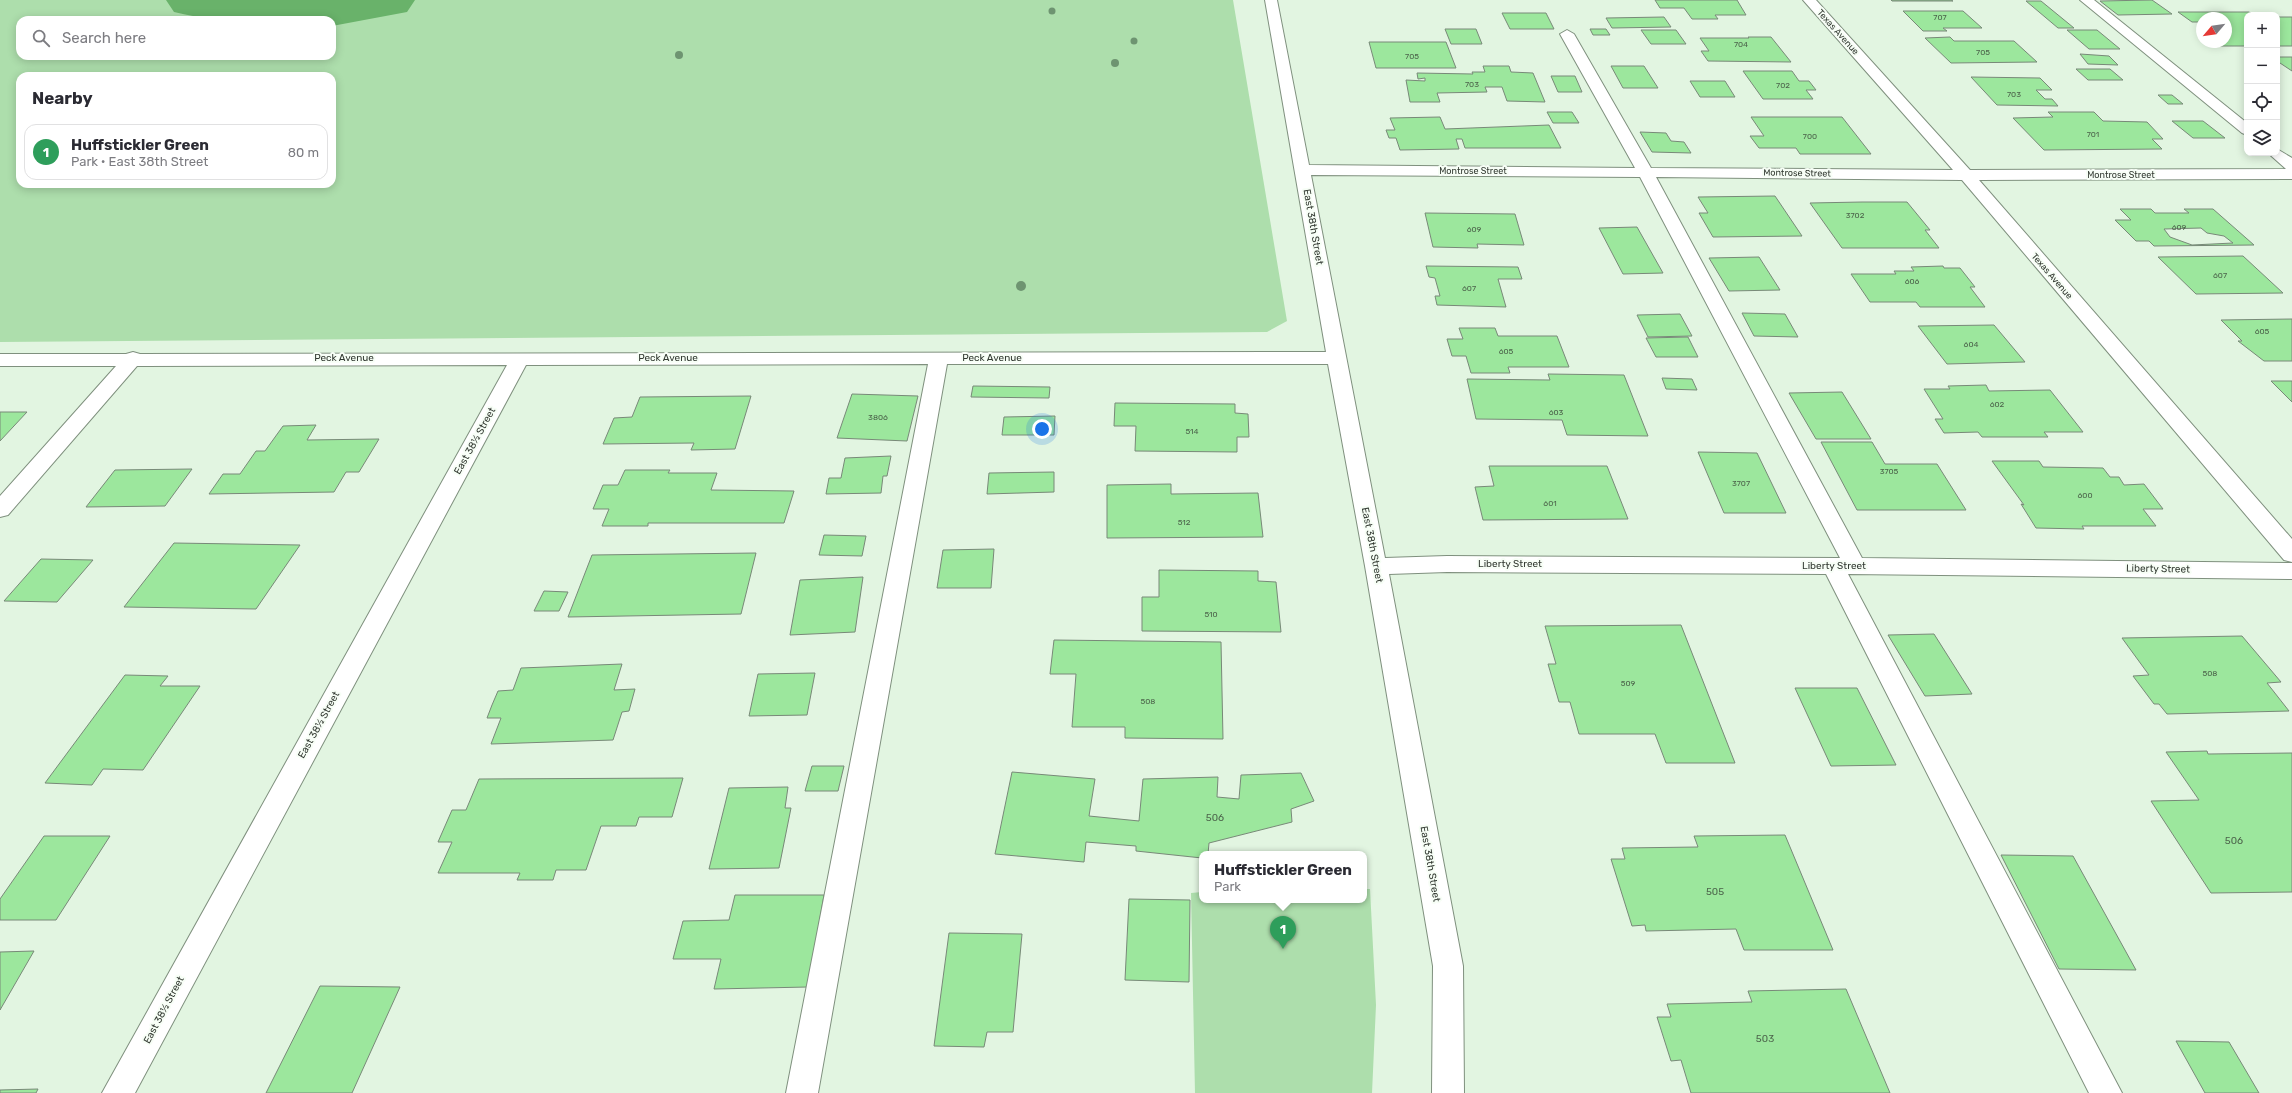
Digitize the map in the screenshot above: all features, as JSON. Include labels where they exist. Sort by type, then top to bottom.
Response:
[{"type":"street","name":"East 38th Street","points":[[1271,0],[1336,358],[1376,566],[1448,966],[1448,1093]]},
{"type":"street","name":"Texas Avenue","points":[[1809,0],[1966,175],[2292,554]]},
{"type":"street","points":[[2086,0],[2244,128]]},
{"type":"street","points":[[1567,34],[1645,172],[1844,566],[2106,1093]]},
{"type":"street","points":[[2280,156],[2292,166]]},
{"type":"street","name":"Montrose Street","points":[[1303,170],[1966,175],[2292,174]]},
{"type":"street","points":[[0,510],[133,358]]},
{"type":"street","name":"Peck Avenue","points":[[0,360],[133,358],[1336,358]]},
{"type":"street","name":"East 38½ Street","points":[[118,1093],[520,358]]},
{"type":"street","points":[[802,1093],[939,358]]},
{"type":"street","name":"Liberty Street","points":[[1376,566],[1455,564],[1844,566],[2292,571]]},
{"type":"green space","points":[[0,0],[1233,0],[1287,321],[1267,332],[0,342]]},
{"type":"green space","points":[[1367,889],[1370,889],[1376,1005],[1372,1093],[1195,1093],[1191,893],[1199,892],[1199,903],[1367,903]]},
{"type":"building","points":[[1655,0],[1737,0],[1746,15],[1715,15],[1718,19],[1692,19],[1684,8],[1660,8]]},
{"type":"building","points":[[1891,0],[1951,0],[1953,1],[1892,1]]},
{"type":"building","points":[[2152,0],[2172,14],[2118,15],[2100,1]]},
{"type":"building","points":[[2026,1],[2041,1],[2074,28],[2058,28]]},
{"type":"building","points":[[1903,11],[1963,11],[1982,28],[1943,28],[1947,31],[1923,31]]},
{"type":"building","points":[[2178,12],[2196,12],[2196,22],[2192,22]]},
{"type":"building","points":[[2232,12],[2244,12],[2244,46],[2232,46]]},
{"type":"building","points":[[1502,13],[1546,13],[1554,29],[1510,29]]},
{"type":"building","points":[[1664,17],[1671,27],[1612,28],[1606,18]]},
{"type":"building","points":[[2280,17],[2292,17],[2292,46],[2280,46]]},
{"type":"building","points":[[1445,29],[1476,29],[1482,44],[1451,44]]},
{"type":"building","points":[[1590,29],[1606,29],[1610,35],[1593,35]]},
{"type":"building","points":[[1641,30],[1676,30],[1686,44],[1651,44]]},
{"type":"building","points":[[2067,30],[2097,30],[2120,49],[2089,49]]},
{"type":"building","points":[[1748,37],[1771,37],[1791,62],[1708,61],[1701,51],[1709,51],[1700,38],[1749,38]]},
{"type":"building","points":[[1950,37],[1954,41],[2014,41],[2037,62],[1951,63],[1925,38]]},
{"type":"building","points":[[1369,42],[1446,42],[1456,68],[1376,68]]},
{"type":"building","points":[[2080,54],[2109,56],[2118,65],[2088,64]]},
{"type":"building","points":[[2280,57],[2292,57],[2292,71],[2280,63]]},
{"type":"building","points":[[1483,66],[1509,66],[1511,72],[1533,73],[1545,102],[1507,101],[1502,87],[1485,87],[1487,92],[1437,93],[1440,102],[1410,102],[1406,80],[1425,81],[1425,78],[1418,79],[1417,73],[1473,74],[1472,72],[1485,72]]},
{"type":"building","points":[[1611,66],[1644,66],[1658,88],[1623,88]]},
{"type":"building","points":[[2076,69],[2110,69],[2123,80],[2088,80]]},
{"type":"building","points":[[1743,71],[1792,71],[1799,81],[1809,81],[1816,90],[1806,90],[1813,99],[1763,99]]},
{"type":"building","points":[[1551,76],[1575,76],[1582,92],[1558,92]]},
{"type":"building","points":[[1971,77],[2040,78],[2052,90],[2036,90],[2045,99],[2052,99],[2058,106],[1997,105]]},
{"type":"building","points":[[1690,81],[1725,81],[1735,97],[1700,97]]},
{"type":"building","points":[[2158,95],[2172,95],[2183,104],[2168,104]]},
{"type":"building","points":[[1547,112],[1572,112],[1579,123],[1553,123]]},
{"type":"building","points":[[2048,112],[2094,112],[2103,121],[2147,122],[2163,139],[2152,139],[2162,149],[2044,150],[2013,118],[2053,117]]},
{"type":"building","points":[[1440,117],[1445,129],[1549,125],[1561,148],[1465,148],[1462,139],[1456,139],[1459,149],[1400,150],[1396,138],[1389,138],[1386,130],[1395,130],[1390,118]]},
{"type":"building","points":[[1751,117],[1842,117],[1871,154],[1800,154],[1796,148],[1759,148],[1750,136],[1764,136]]},
{"type":"building","points":[[2172,121],[2203,121],[2225,138],[2193,138]]},
{"type":"building","points":[[1640,132],[1666,133],[1671,141],[1684,142],[1691,153],[1652,152]]},
{"type":"building","points":[[1775,196],[1802,236],[1713,237],[1699,213],[1708,213],[1698,197]]},
{"type":"building","points":[[1907,202],[1930,230],[1925,230],[1939,248],[1842,248],[1810,203]]},
{"type":"building","points":[[2120,209],[2151,209],[2155,213],[2189,213],[2184,209],[2213,209],[2254,245],[2154,246],[2149,241],[2136,241],[2115,220],[2131,220]],"holes":[[[2201,228],[2207,233],[2224,236],[2233,243],[2192,245],[2170,237],[2164,229]]]},
{"type":"building","points":[[1425,213],[1515,214],[1524,245],[1477,244],[1478,248],[1433,247]]},
{"type":"building","points":[[1637,227],[1663,273],[1623,274],[1599,228]]},
{"type":"building","points":[[2243,256],[2283,293],[2196,294],[2158,257]]},
{"type":"building","points":[[1759,257],[1780,290],[1729,291],[1709,258]]},
{"type":"building","points":[[1426,266],[1518,267],[1522,279],[1498,279],[1506,307],[1437,305],[1435,296],[1440,296],[1435,278],[1429,277]]},
{"type":"building","points":[[1943,266],[1944,268],[1960,268],[1975,287],[1970,287],[1985,307],[1920,307],[1916,302],[1870,302],[1851,274],[1896,274],[1894,271],[1914,271],[1911,267]]},
{"type":"building","points":[[1742,313],[1785,314],[1798,337],[1754,336]]},
{"type":"building","points":[[1680,314],[1692,336],[1648,337],[1637,315]]},
{"type":"building","points":[[2292,319],[2292,361],[2264,361],[2238,341],[2242,341],[2221,320]]},
{"type":"building","points":[[1994,325],[2025,362],[1947,364],[1918,326]]},
{"type":"building","points":[[1459,328],[1495,328],[1498,336],[1557,336],[1569,367],[1508,367],[1510,373],[1471,373],[1466,356],[1452,356],[1447,339],[1463,339]]},
{"type":"building","points":[[1688,337],[1698,357],[1656,357],[1646,338]]},
{"type":"building","points":[[1548,374],[1624,375],[1648,436],[1567,435],[1562,420],[1476,419],[1467,379],[1550,380]]},
{"type":"building","points":[[1662,378],[1692,379],[1697,390],[1666,389]]},
{"type":"building","points":[[2271,381],[2292,381],[2292,402]]},
{"type":"building","points":[[1986,385],[1989,391],[2050,390],[2083,432],[2044,432],[2048,437],[1982,437],[1978,432],[1944,433],[1935,419],[1943,419],[1924,389],[1950,389],[1948,386]]},
{"type":"building","points":[[973,386],[1050,387],[1049,398],[971,397]]},
{"type":"building","points":[[1842,392],[1871,439],[1816,439],[1789,393]]},
{"type":"building","points":[[852,394],[918,396],[907,441],[837,438]]},
{"type":"building","points":[[751,396],[735,449],[691,450],[694,443],[603,444],[614,418],[632,417],[640,397]]},
{"type":"building","points":[[1115,403],[1235,404],[1235,413],[1248,414],[1249,437],[1237,437],[1237,452],[1135,451],[1136,426],[1114,426]]},
{"type":"building","points":[[0,412],[27,412],[0,441]]},
{"type":"building","points":[[1055,416],[1054,435],[1002,435],[1004,417]]},
{"type":"building","points":[[316,425],[307,440],[379,439],[359,472],[346,472],[334,492],[209,494],[223,474],[240,474],[256,451],[265,451],[283,426]]},
{"type":"building","points":[[1821,442],[1872,442],[1885,464],[1937,464],[1966,510],[1857,510]]},
{"type":"building","points":[[1698,452],[1757,453],[1786,513],[1724,513]]},
{"type":"building","points":[[891,456],[887,476],[883,476],[881,493],[826,494],[829,478],[841,478],[845,458]]},
{"type":"building","points":[[1992,461],[2039,461],[2043,467],[2103,468],[2110,477],[2119,477],[2124,485],[2144,484],[2163,509],[2143,509],[2156,526],[2082,526],[2084,529],[2036,528],[2021,504],[2024,505]]},
{"type":"building","points":[[1489,466],[1607,466],[1628,519],[1483,520],[1475,487],[1494,486]]},
{"type":"building","points":[[192,469],[165,506],[86,507],[115,470]]},
{"type":"building","points":[[625,470],[670,470],[668,473],[717,473],[711,490],[794,491],[784,523],[648,523],[648,526],[602,526],[609,509],[593,509],[603,485],[618,485]]},
{"type":"building","points":[[1054,472],[1054,492],[987,494],[989,473]]},
{"type":"building","points":[[1171,484],[1171,494],[1258,493],[1263,537],[1107,538],[1107,485]]},
{"type":"building","points":[[824,535],[866,536],[862,556],[819,555]]},
{"type":"building","points":[[174,543],[300,545],[256,609],[124,607]]},
{"type":"building","points":[[994,549],[991,588],[937,588],[943,550]]},
{"type":"building","points":[[756,553],[741,614],[568,617],[592,555]]},
{"type":"building","points":[[41,559],[93,560],[57,602],[4,601]]},
{"type":"building","points":[[1159,570],[1258,571],[1258,581],[1276,582],[1281,632],[1142,631],[1142,597],[1159,597]]},
{"type":"building","points":[[863,577],[855,632],[790,635],[800,580]]},
{"type":"building","points":[[544,591],[568,592],[559,611],[534,611]]},
{"type":"building","points":[[1681,625],[1735,763],[1666,763],[1655,734],[1579,734],[1570,702],[1559,702],[1548,664],[1556,664],[1545,626]]},
{"type":"building","points":[[1934,634],[1972,694],[1925,696],[1888,635]]},
{"type":"building","points":[[2242,636],[2281,682],[2267,683],[2289,711],[2167,714],[2159,704],[2154,704],[2133,676],[2149,675],[2122,638]]},
{"type":"building","points":[[1054,640],[1221,642],[1223,739],[1125,738],[1125,727],[1072,727],[1076,674],[1050,674]]},
{"type":"building","points":[[622,664],[614,690],[635,689],[629,711],[622,712],[613,740],[491,744],[501,718],[487,718],[492,705],[498,691],[513,690],[521,668]]},
{"type":"building","points":[[815,673],[807,715],[749,716],[758,674]]},
{"type":"building","points":[[125,675],[168,676],[160,686],[200,686],[143,770],[103,769],[92,785],[45,783]]},
{"type":"building","points":[[1795,688],[1857,688],[1896,765],[1831,766]]},
{"type":"building","points":[[2207,751],[2208,754],[2292,753],[2292,892],[2211,893],[2151,801],[2199,800],[2166,752]]},
{"type":"building","points":[[812,766],[844,766],[838,791],[805,791]]},
{"type":"building","points":[[1012,772],[1095,779],[1089,816],[1139,821],[1143,779],[1218,777],[1217,797],[1239,799],[1241,775],[1301,773],[1314,801],[1291,809],[1292,822],[1209,843],[1208,851],[1199,851],[1199,858],[1136,851],[1136,846],[1086,842],[1084,862],[995,854]]},
{"type":"building","points":[[683,778],[672,817],[639,817],[636,826],[601,826],[586,870],[556,870],[553,880],[517,880],[520,873],[438,873],[452,842],[438,842],[452,810],[466,810],[479,779]]},
{"type":"building","points":[[788,787],[785,808],[791,808],[779,868],[709,869],[729,788]]},
{"type":"building","points":[[1785,835],[1833,950],[1744,950],[1736,929],[1646,931],[1645,925],[1632,926],[1611,859],[1625,859],[1622,848],[1698,847],[1694,836]]},
{"type":"building","points":[[44,836],[110,836],[56,920],[0,920],[0,899]]},
{"type":"building","points":[[2001,855],[2073,856],[2136,970],[2059,969]]},
{"type":"building","points":[[735,895],[824,895],[808,987],[714,989],[721,959],[673,959],[683,921],[729,920]]},
{"type":"building","points":[[1129,899],[1190,900],[1189,982],[1125,980]]},
{"type":"building","points":[[949,933],[1022,934],[1013,1032],[987,1032],[984,1047],[934,1046]]},
{"type":"building","points":[[34,951],[0,1010],[0,952]]},
{"type":"building","points":[[320,986],[400,987],[352,1093],[266,1093]]},
{"type":"building","points":[[1846,989],[1890,1093],[1691,1093],[1681,1060],[1671,1061],[1657,1017],[1671,1017],[1667,1004],[1752,1002],[1748,991]]},
{"type":"building","points":[[2176,1041],[2229,1042],[2259,1093],[2205,1093]]},
{"type":"building","points":[[38,1089],[36,1093],[0,1093],[0,1090]]},
{"type":"waterway","points":[[195,0],[319,10],[386,0]]},
{"type":"place","name":"Huffstickler Green","points":[[1283,949]]}]
